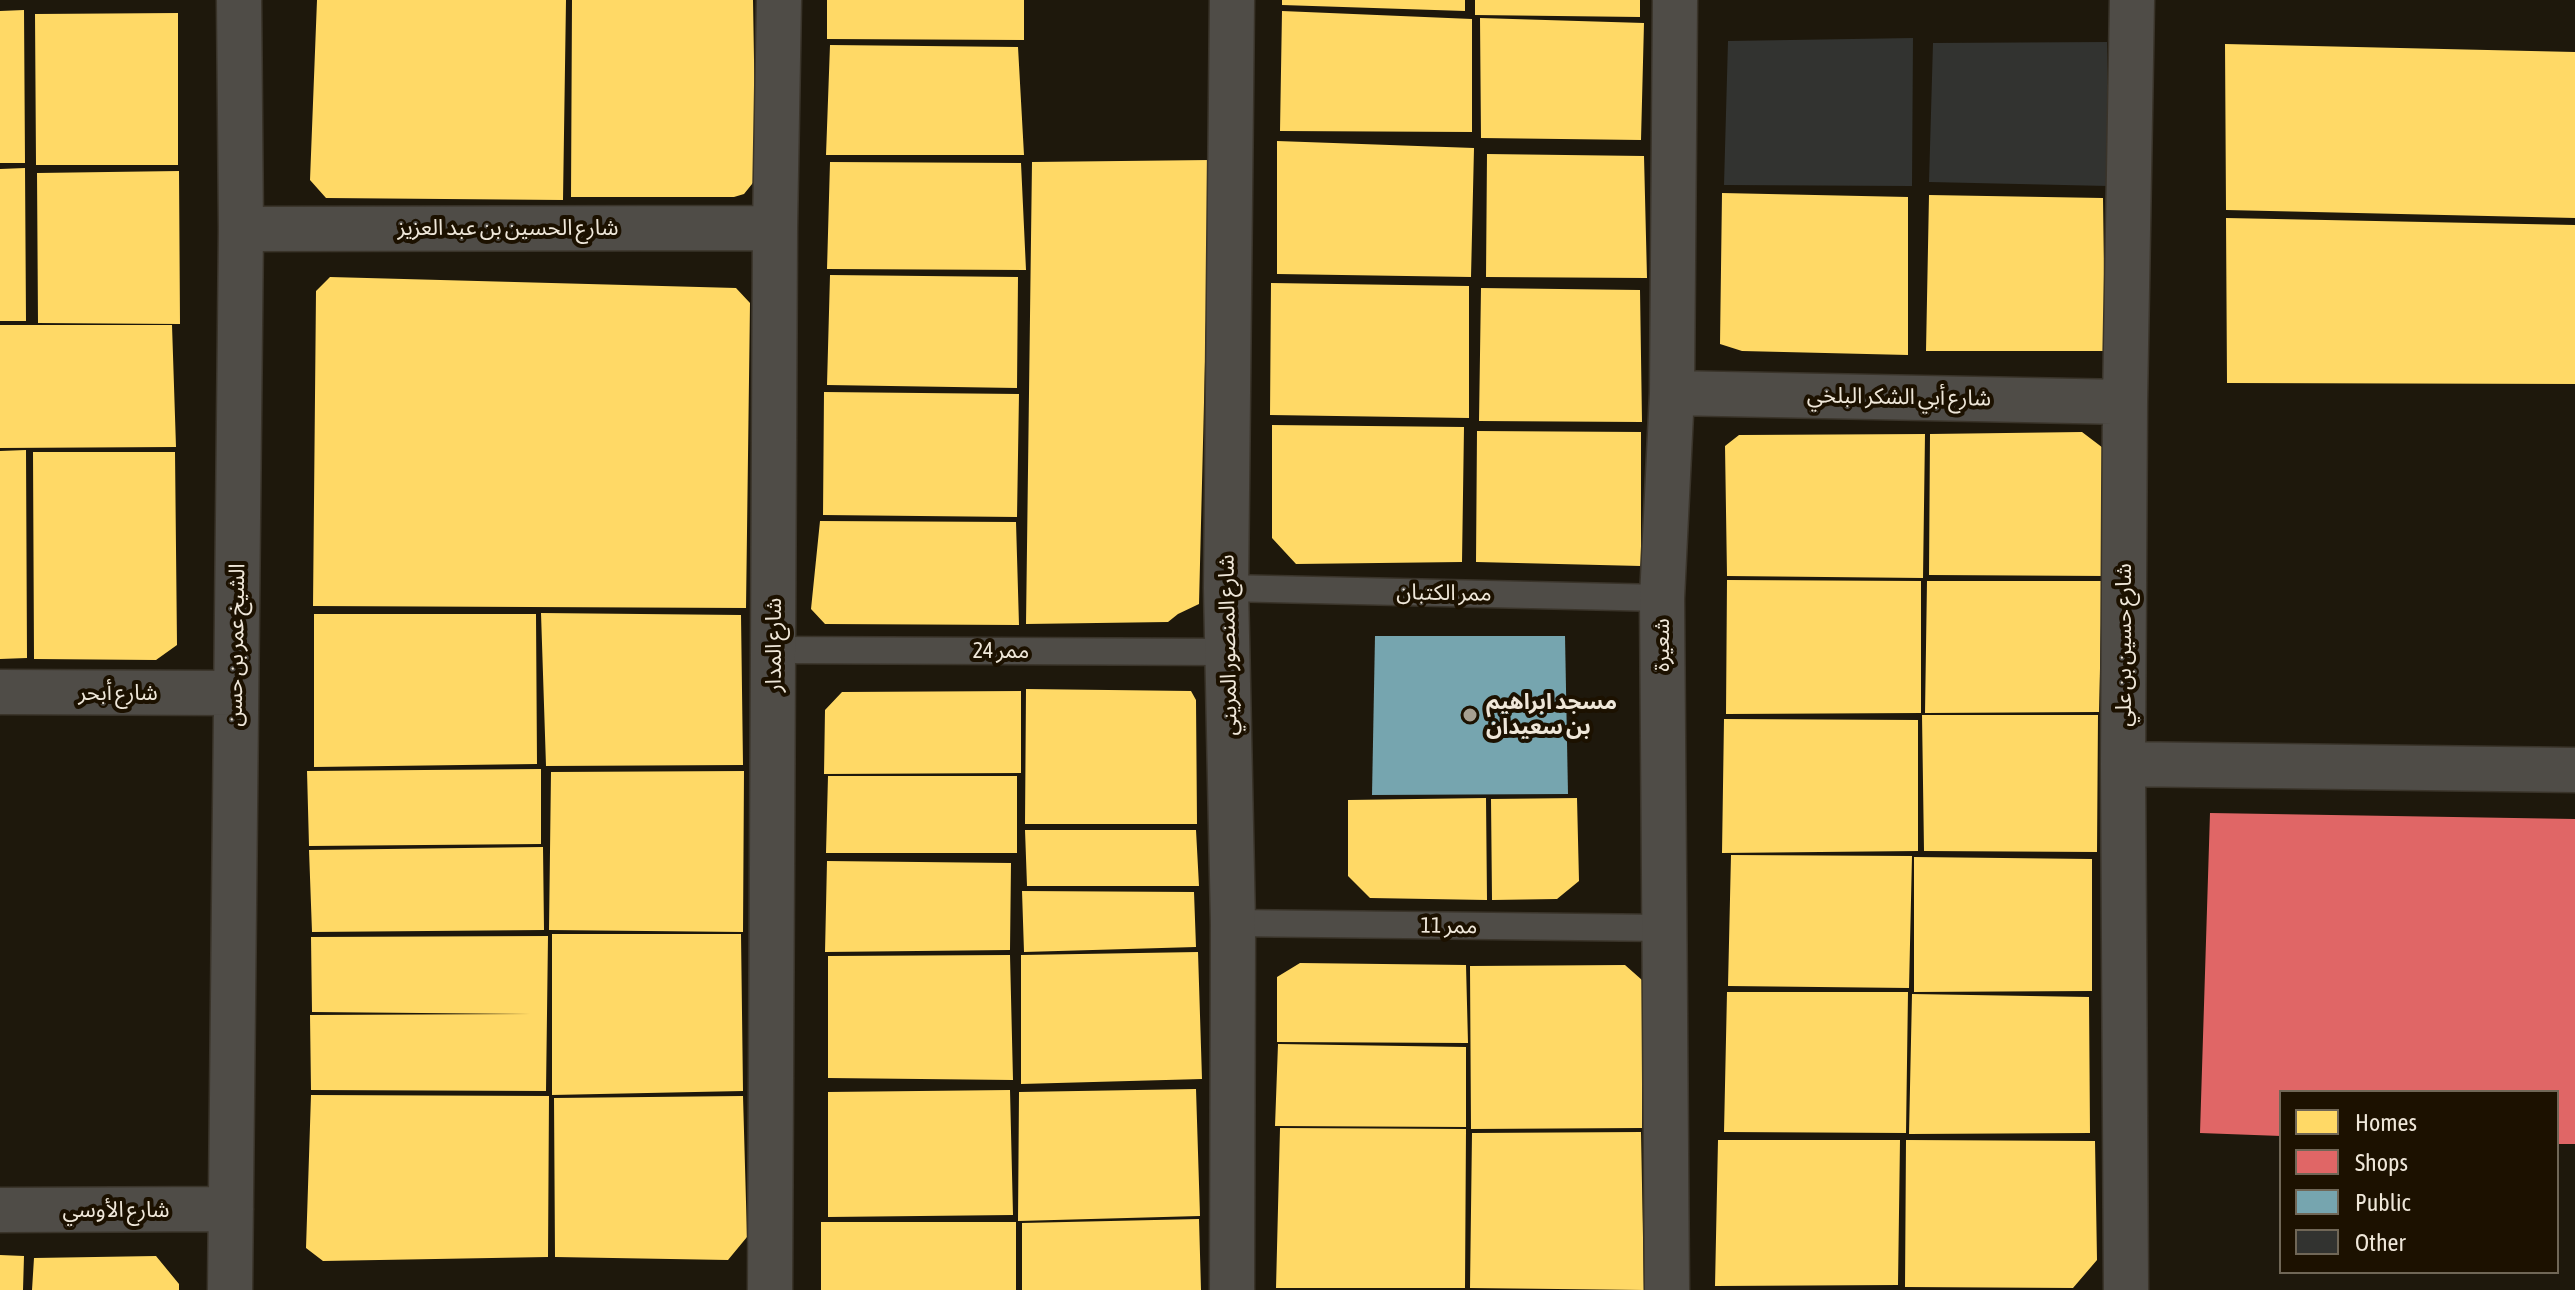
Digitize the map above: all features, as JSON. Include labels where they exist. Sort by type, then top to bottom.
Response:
[{"type":"street","name":"الشيخ عمر بن حسن","points":[[230,1290],[241,229],[239,0]]},
{"type":"street","name":"شارع المدار","points":[[770,1290],[775,228],[779,0]]},
{"type":"street","name":"شارع المنصور المريني","points":[[1232,0],[1226,588],[1233,923],[1232,1290]]},
{"type":"street","name":"شعيرة","points":[[1667,1290],[1662,598],[1672,393],[1675,0]]},
{"type":"street","name":"شارع حسين بن علي","points":[[2126,1290],[2123,764],[2132,0]]},
{"type":"street","name":"شارع الحسين بن عبد العزيز","points":[[241,229],[775,228]]},
{"type":"street","name":"شارع أبي الشكر البلخي","points":[[1672,393],[2125,402]]},
{"type":"street","name":"شارع أبحر","points":[[0,692],[236,693]]},
{"type":"street","points":[[2123,764],[2575,770]]},
{"type":"street","name":"شارع الأوسي","points":[[0,1210],[231,1209]]},
{"type":"lane","name":"ممر الكتبان","points":[[1226,588],[1662,598]]},
{"type":"lane","name":"ممر 24","points":[[775,650],[1228,652]]},
{"type":"lane","name":"ممر 11","points":[[1233,923],[1664,928]]},
{"type":"building: Homes","points":[[317,0],[566,0],[563,200],[326,198],[310,180]]},
{"type":"building: Homes","points":[[572,0],[753,0],[756,179],[744,194],[734,197],[571,197]]},
{"type":"building: Homes","points":[[827,0],[1024,0],[1024,40],[827,39]]},
{"type":"building: Homes","points":[[1282,0],[1465,0],[1465,11],[1282,5]]},
{"type":"building: Homes","points":[[1475,0],[1640,0],[1640,17],[1475,15]]},
{"type":"building: Homes","points":[[24,10],[25,163],[0,163],[0,11]]},
{"type":"building: Homes","points":[[1282,11],[1472,19],[1472,132],[1280,131]]},
{"type":"building: Homes","points":[[178,13],[178,165],[36,165],[35,14]]},
{"type":"building: Homes","points":[[1480,18],[1644,23],[1641,140],[1481,138]]},
{"type":"building: Homes","points":[[2225,44],[2575,52],[2575,218],[2226,210]]},
{"type":"building: Homes","points":[[830,45],[1018,47],[1024,155],[826,155]]},
{"type":"building: Homes","points":[[1277,141],[1474,148],[1471,277],[1277,274]]},
{"type":"building: Homes","points":[[1487,154],[1644,156],[1647,278],[1486,277]]},
{"type":"building: Homes","points":[[1210,160],[1199,604],[1168,622],[1026,624],[1032,162]]},
{"type":"building: Homes","points":[[830,162],[1021,163],[1026,270],[827,269]]},
{"type":"building: Homes","points":[[25,168],[26,321],[0,321],[0,169]]},
{"type":"building: Homes","points":[[179,171],[180,324],[38,323],[37,173]]},
{"type":"building: Homes","points":[[1722,193],[1908,197],[1908,355],[1742,351],[1720,344]]},
{"type":"building: Homes","points":[[1929,195],[2103,198],[2105,351],[1926,351]]},
{"type":"building: Homes","points":[[2226,218],[2575,225],[2575,384],[2227,383]]},
{"type":"building: Homes","points":[[830,275],[1018,277],[1017,388],[827,385]]},
{"type":"building: Homes","points":[[330,277],[736,288],[750,303],[746,608],[313,606],[316,291]]},
{"type":"building: Homes","points":[[1271,283],[1469,286],[1469,418],[1270,415]]},
{"type":"building: Homes","points":[[1481,288],[1640,290],[1642,422],[1479,421]]},
{"type":"building: Homes","points":[[0,325],[172,325],[176,447],[0,448]]},
{"type":"building: Homes","points":[[824,392],[1019,394],[1017,517],[823,515]]},
{"type":"building: Homes","points":[[1272,425],[1464,427],[1462,562],[1296,564],[1272,538]]},
{"type":"building: Homes","points":[[1477,431],[1641,432],[1641,566],[1476,562]]},
{"type":"building: Homes","points":[[2082,432],[2107,451],[2106,576],[1929,575],[1930,434]]},
{"type":"building: Homes","points":[[1925,434],[1923,578],[1727,576],[1725,446],[1739,435]]},
{"type":"building: Homes","points":[[26,450],[27,658],[0,659],[0,451]]},
{"type":"building: Homes","points":[[33,452],[175,452],[177,645],[156,660],[34,659]]},
{"type":"building: Homes","points":[[820,521],[1016,522],[1019,625],[825,624],[811,609]]},
{"type":"building: Homes","points":[[1727,580],[1921,581],[1921,713],[1726,714]]},
{"type":"building: Homes","points":[[1927,581],[2102,581],[2099,712],[1925,713]]},
{"type":"building: Homes","points":[[541,613],[741,615],[743,765],[546,766]]},
{"type":"building: Homes","points":[[314,614],[536,614],[537,764],[314,767]]},
{"type":"building: Homes","points":[[1026,689],[1191,691],[1196,700],[1197,824],[1025,824]]},
{"type":"building: Homes","points":[[1021,691],[1021,773],[824,774],[825,710],[842,692]]},
{"type":"building: Homes","points":[[1922,715],[2098,715],[2097,852],[1924,851]]},
{"type":"building: Homes","points":[[1724,719],[1918,720],[1918,851],[1722,853]]},
{"type":"building: Homes","points":[[541,769],[541,844],[309,846],[307,771]]},
{"type":"building: Homes","points":[[744,771],[743,932],[549,930],[551,772]]},
{"type":"building: Homes","points":[[828,776],[1017,776],[1017,853],[826,853]]},
{"type":"building: Homes","points":[[1486,798],[1487,900],[1370,898],[1348,876],[1348,800]]},
{"type":"building: Homes","points":[[1577,798],[1579,881],[1557,899],[1492,900],[1491,799]]},
{"type":"building: Homes","points":[[1025,830],[1196,830],[1199,886],[1027,886]]},
{"type":"building: Homes","points":[[543,847],[544,930],[312,932],[309,850]]},
{"type":"building: Homes","points":[[1731,855],[1912,856],[1909,988],[1728,986]]},
{"type":"building: Homes","points":[[1914,857],[2092,859],[2092,991],[1914,992]]},
{"type":"building: Homes","points":[[827,861],[1011,863],[1010,950],[825,952]]},
{"type":"building: Homes","points":[[1022,891],[1194,892],[1196,947],[1024,952]]},
{"type":"building: Homes","points":[[552,934],[741,934],[743,1091],[552,1095]]},
{"type":"building: Homes","points":[[548,936],[546,1091],[311,1090],[310,1015],[530,1014],[312,1012],[311,937]]},
{"type":"building: Homes","points":[[1198,952],[1202,1079],[1021,1084],[1021,955]]},
{"type":"building: Homes","points":[[1010,955],[1013,1080],[828,1078],[828,956]]},
{"type":"building: Homes","points":[[1300,963],[1466,965],[1468,1043],[1277,1042],[1277,977]]},
{"type":"building: Homes","points":[[1625,965],[1642,980],[1642,1128],[1471,1129],[1470,966]]},
{"type":"building: Homes","points":[[1727,992],[1908,992],[1906,1133],[1724,1132]]},
{"type":"building: Homes","points":[[1912,994],[2089,997],[2090,1133],[1909,1134]]},
{"type":"building: Homes","points":[[1278,1044],[1466,1047],[1466,1127],[1275,1126]]},
{"type":"building: Homes","points":[[1196,1089],[1200,1216],[1018,1221],[1019,1092]]},
{"type":"building: Homes","points":[[1010,1090],[1013,1215],[828,1217],[828,1092]]},
{"type":"building: Homes","points":[[311,1095],[549,1096],[548,1257],[323,1261],[306,1248]]},
{"type":"building: Homes","points":[[743,1096],[747,1237],[728,1260],[555,1257],[554,1098]]},
{"type":"building: Homes","points":[[1280,1128],[1466,1129],[1465,1288],[1276,1288]]},
{"type":"building: Homes","points":[[1641,1132],[1644,1290],[1470,1288],[1472,1133]]},
{"type":"building: Homes","points":[[1718,1140],[1900,1140],[1898,1285],[1715,1286]]},
{"type":"building: Homes","points":[[1906,1140],[2095,1141],[2097,1260],[2073,1288],[1905,1287]]},
{"type":"building: Homes","points":[[1199,1219],[1201,1290],[1022,1290],[1022,1223]]},
{"type":"building: Homes","points":[[821,1222],[1016,1222],[1016,1290],[821,1290]]},
{"type":"building: Homes","points":[[0,1255],[24,1256],[23,1290],[0,1290]]},
{"type":"building: Homes","points":[[156,1256],[179,1284],[179,1290],[32,1290],[34,1258]]},
{"type":"building: Shops","points":[[2210,813],[2575,819],[2575,1144],[2559,1144],[2559,1090],[2279,1090],[2279,1136],[2200,1133]]},
{"type":"building: Public","name":"مسجد ابراهيم بن سعيدان","points":[[1375,636],[1565,636],[1568,794],[1372,795]]},
{"type":"building: Other","points":[[1913,38],[1912,186],[1724,185],[1728,41]]},
{"type":"building: Other","points":[[2107,42],[2108,186],[1929,182],[1933,43]]},
{"type":"place","name":"مسجد ابراهيم بن سعيدان","points":[[1470,715]]}]
